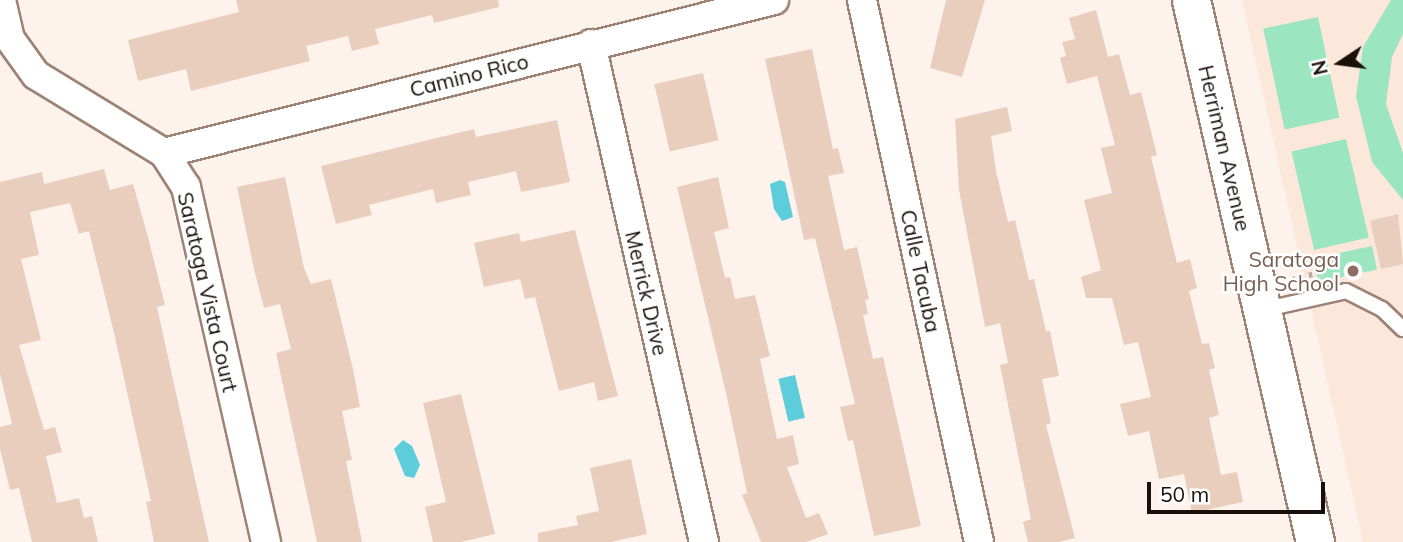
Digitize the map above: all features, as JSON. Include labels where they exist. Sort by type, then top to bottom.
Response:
[{"type":"street","name":"Saratoga Vista Court","points":[[1,0],[10,39],[36,75],[164,153],[186,187],[265,542]]},
{"type":"street","name":"Camino Rico","points":[[164,153],[774,0]]},
{"type":"street","name":"Calle Tacuba","points":[[862,0],[979,542]]},
{"type":"street","name":"Herriman Avenue","points":[[1191,0],[1270,296],[1315,542]]},
{"type":"street","name":"Merrick Drive","points":[[591,44],[704,542]]},
{"type":"lane","points":[[1270,296],[1346,291],[1382,309],[1403,329]]},
{"type":"path","points":[[1270,296],[1316,272]]},
{"type":"shaded area","name":"Saratoga High School","points":[[1242,0],[1403,0],[1403,542],[1363,542]]},
{"type":"green space","points":[[1391,0],[1403,0],[1403,34],[1392,57],[1386,104],[1403,153],[1403,200],[1372,162],[1356,96],[1363,47]]},
{"type":"green space","points":[[1318,17],[1339,118],[1285,129],[1263,29]]},
{"type":"green space","points":[[1346,139],[1369,237],[1314,250],[1291,152]]},
{"type":"green space","points":[[1372,246],[1377,269],[1318,282],[1313,258]]},
{"type":"water","points":[[780,180],[785,182],[793,217],[782,221],[774,209],[770,184]]},
{"type":"water","points":[[795,375],[805,418],[788,422],[778,379]]},
{"type":"water","points":[[403,440],[412,446],[420,465],[414,478],[405,476],[394,449]]},
{"type":"building","points":[[236,0],[498,0],[499,7],[434,23],[432,15],[375,29],[379,44],[352,51],[348,36],[306,46],[310,61],[191,91],[186,69],[138,81],[128,40],[239,12]]},
{"type":"building","points":[[946,0],[985,0],[962,77],[930,68]]},
{"type":"building","points":[[1096,10],[1108,57],[1119,54],[1130,95],[1141,92],[1157,155],[1151,157],[1177,263],[1190,259],[1197,288],[1189,291],[1202,344],[1209,343],[1215,368],[1209,370],[1219,415],[1209,418],[1221,475],[1237,472],[1243,502],[1192,513],[1184,474],[1159,479],[1149,431],[1128,436],[1120,404],[1151,397],[1138,342],[1124,345],[1112,298],[1086,298],[1081,277],[1101,270],[1084,200],[1112,193],[1101,148],[1115,145],[1097,76],[1067,84],[1060,58],[1066,56],[1062,42],[1075,39],[1069,18]]},
{"type":"building","points":[[812,49],[833,149],[838,148],[844,173],[828,176],[844,250],[857,247],[869,299],[865,300],[868,314],[863,315],[873,359],[883,357],[921,526],[874,536],[853,440],[848,441],[840,407],[855,404],[815,238],[804,240],[765,59]]},
{"type":"building","points":[[703,73],[719,140],[670,151],[654,84]]},
{"type":"building","points":[[1007,107],[1012,131],[991,136],[996,171],[1008,222],[1015,220],[1029,280],[1034,279],[1046,331],[1050,331],[1059,376],[1042,379],[1051,423],[1046,425],[1075,538],[1059,542],[1028,542],[1023,522],[1031,519],[1000,365],[1008,363],[1000,323],[985,327],[959,190],[955,119]]},
{"type":"building","points":[[557,120],[570,182],[521,192],[516,171],[468,182],[471,195],[436,203],[433,189],[369,205],[372,215],[336,224],[321,166],[474,129],[476,137]]},
{"type":"building","points":[[104,169],[110,190],[133,184],[148,237],[165,305],[157,307],[209,542],[154,542],[146,502],[151,501],[89,231],[79,234],[70,203],[30,212],[39,255],[21,259],[41,340],[19,345],[44,430],[55,427],[62,452],[46,456],[57,503],[79,498],[84,518],[92,516],[98,542],[32,542],[19,488],[10,490],[0,449],[0,427],[12,424],[0,374],[0,182],[42,172],[44,184]]},
{"type":"building","points":[[285,177],[304,268],[311,284],[331,279],[353,369],[360,407],[342,411],[352,460],[346,461],[362,542],[317,542],[276,353],[291,349],[280,304],[264,308],[254,269],[237,187]]},
{"type":"building","points":[[718,177],[729,228],[714,232],[725,278],[730,277],[735,299],[755,295],[770,356],[760,359],[777,439],[793,435],[799,464],[787,467],[806,518],[819,513],[828,534],[806,542],[761,542],[742,495],[747,493],[726,393],[677,187]]},
{"type":"building","points":[[1398,214],[1403,264],[1381,269],[1370,221]]},
{"type":"building","points":[[575,230],[618,396],[598,401],[594,382],[559,391],[535,297],[525,299],[520,279],[484,287],[474,243],[519,233],[521,242]]},
{"type":"building","points":[[461,394],[495,534],[461,542],[433,542],[425,507],[446,502],[423,403]]},
{"type":"building","points":[[631,459],[647,534],[611,542],[538,542],[538,533],[578,525],[576,516],[599,511],[590,468]]},
{"type":"place","name":"Saratoga High School","points":[[1353,271]]}]
